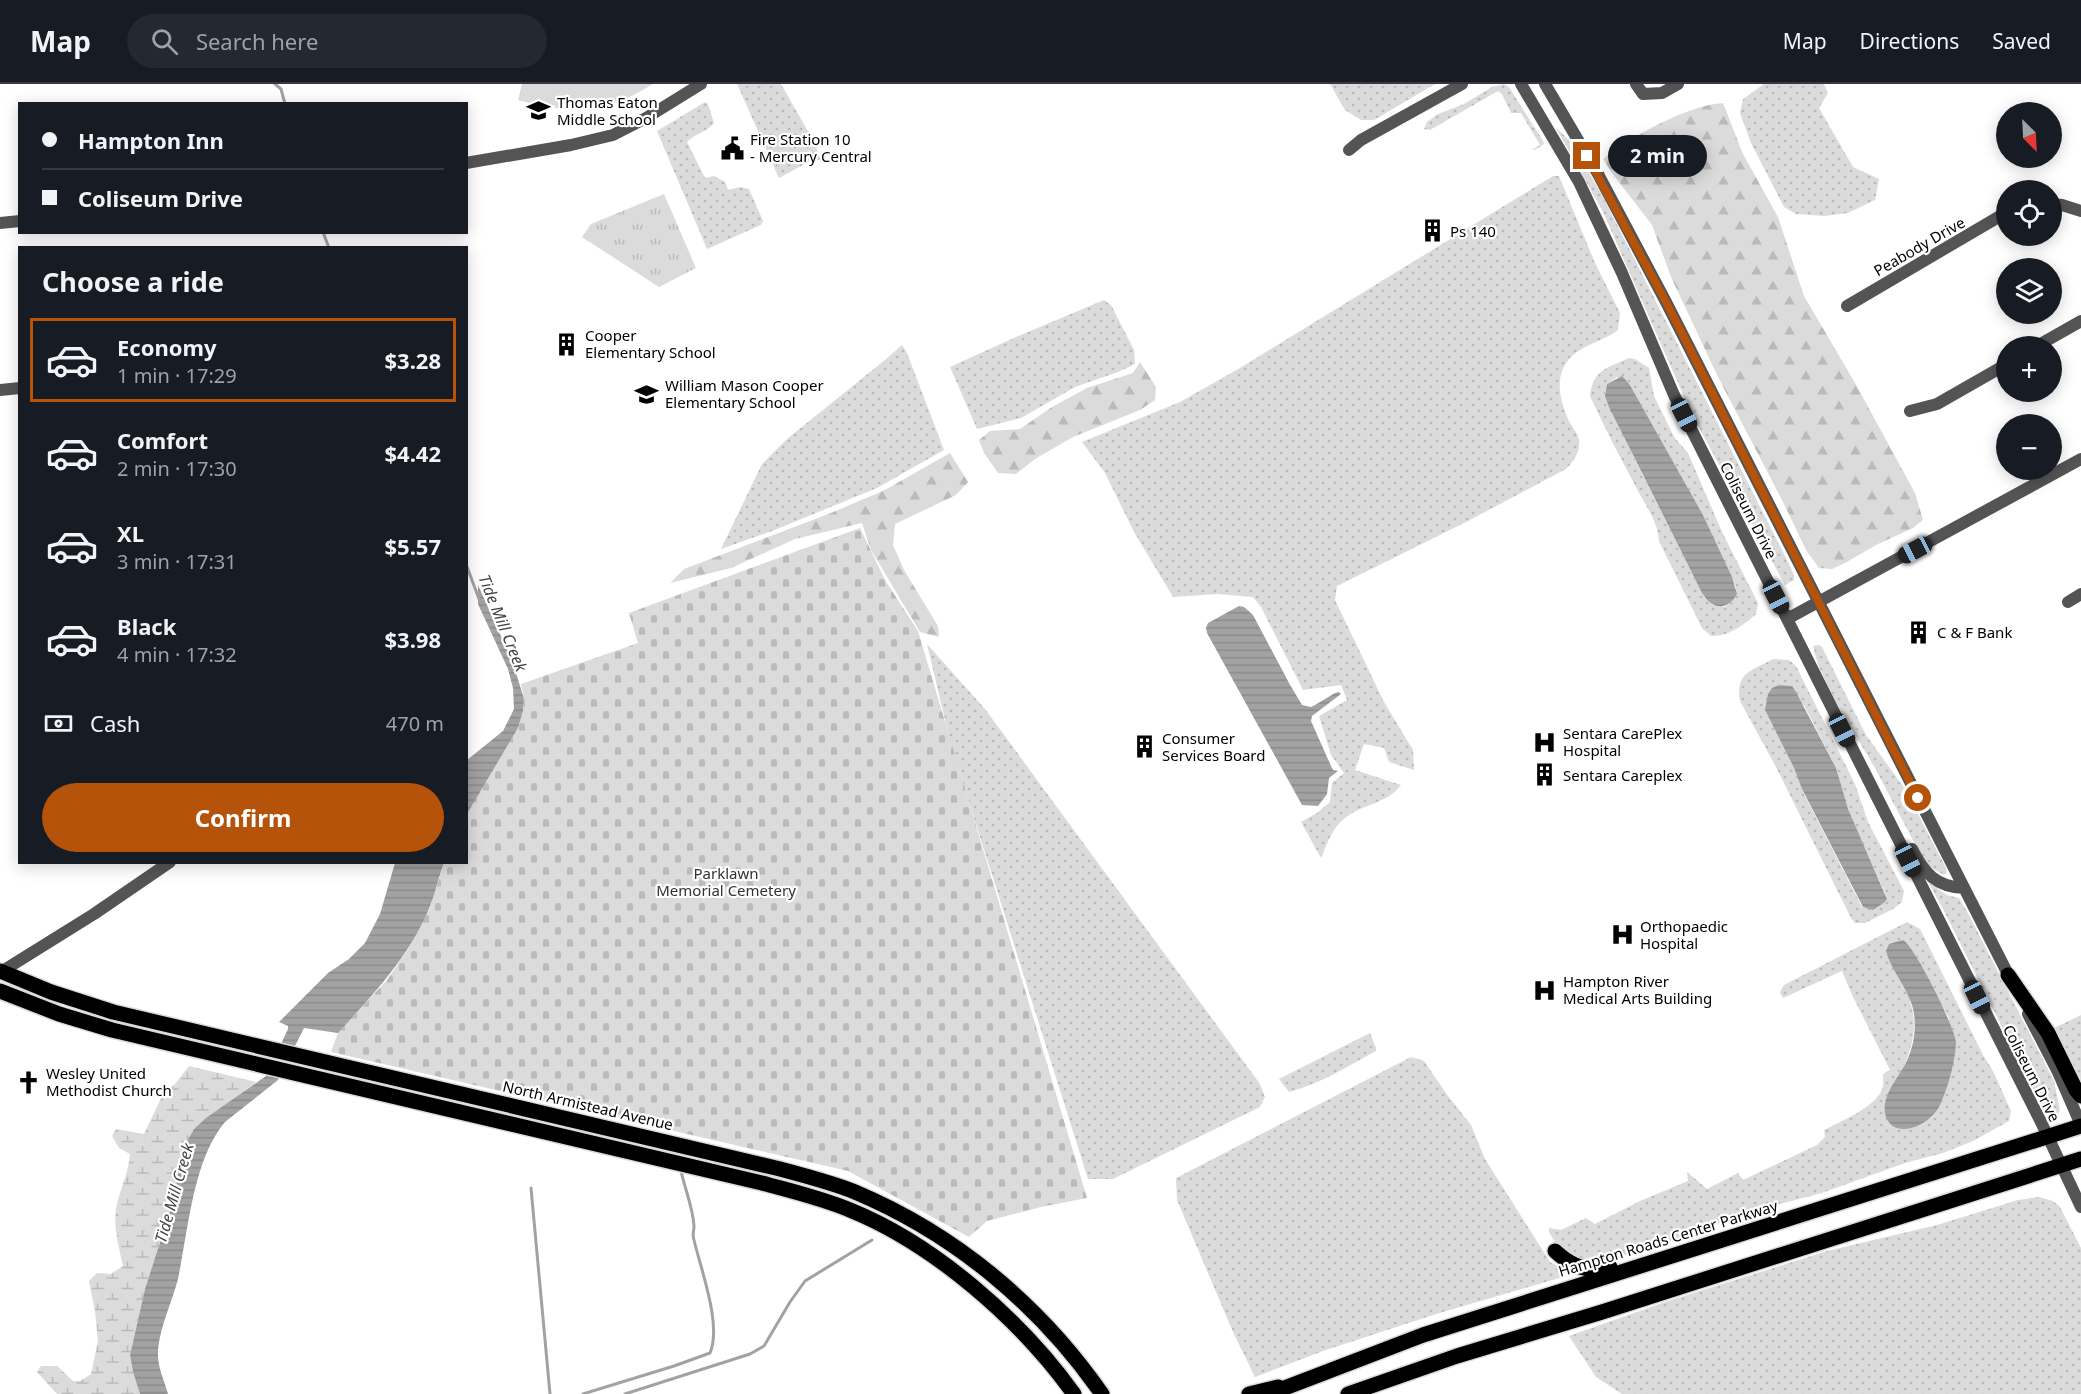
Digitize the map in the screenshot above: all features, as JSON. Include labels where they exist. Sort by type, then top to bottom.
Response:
[{"type":"main road","name":"North Armistead Avenue","points":[[0,972],[51,992],[113,1012],[776,1168],[852,1191],[920,1224],[972,1258],[1041,1318],[1102,1392]]},
{"type":"main road","points":[[2008,975],[2048,1033],[2081,1096]]},
{"type":"main road","points":[[0,991],[59,1014],[112,1030],[762,1183],[848,1209],[908,1239],[984,1296],[1031,1341],[1074,1394]]},
{"type":"main road","name":"Hampton Roads Center Parkway","points":[[1269,1394],[1423,1335],[2081,1125]]},
{"type":"main road","points":[[1348,1394],[1468,1353],[2081,1159]]},
{"type":"main road","points":[[1555,1251],[1565,1261],[1575,1266],[1589,1270],[1604,1269],[1726,1230],[1772,1224]]},
{"type":"main road","points":[[1249,1394],[1307,1379]]},
{"type":"street","points":[[468,163],[571,145],[613,135],[646,118],[701,84]]},
{"type":"street","points":[[1349,150],[1361,140],[1462,84]]},
{"type":"street","name":"Coliseum Drive","points":[[1521,84],[1579,182],[1622,273],[1674,395],[2048,1137],[2081,1207]]},
{"type":"street","name":"Coliseum Drive","points":[[1545,84],[1598,174],[1666,302],[2058,1072],[2081,1125]]},
{"type":"street","points":[[1639,89],[1662,93],[1678,84]]},
{"type":"street","points":[[2062,206],[2081,211]]},
{"type":"street","name":"Peabody Drive","points":[[1847,306],[1996,218]]},
{"type":"street","points":[[0,223],[18,221]]},
{"type":"street","points":[[2055,336],[2081,321]]},
{"type":"street","points":[[1910,411],[1937,404],[1996,370]]},
{"type":"street","points":[[0,390],[18,388]]},
{"type":"street","points":[[1787,619],[2081,459]]},
{"type":"street","points":[[2068,602],[2081,594]]},
{"type":"street","points":[[1833,713],[1877,780],[1923,870],[1953,888],[1964,888]]},
{"type":"street","points":[[0,972],[94,914],[167,864]]},
{"type":"green space","points":[[522,84],[653,84],[636,94],[604,106],[571,109],[554,108],[518,100]]},
{"type":"green space","points":[[737,84],[781,84],[813,140],[821,160],[814,159],[779,178]]},
{"type":"green space","points":[[1330,84],[1435,84],[1374,120],[1361,120],[1345,110]]},
{"type":"green space","points":[[1504,84],[1509,87],[1543,141],[1544,144],[1535,150],[1532,150],[1540,145],[1521,113],[1511,113],[1502,94],[1498,91],[1430,130],[1424,129],[1427,122],[1438,114],[1464,104],[1492,87]]},
{"type":"green space","points":[[1764,84],[1824,84],[1828,93],[1819,108],[1853,167],[1879,179],[1875,200],[1848,213],[1824,216],[1796,214],[1784,207],[1751,143],[1740,113],[1743,99]]},
{"type":"green space","points":[[705,102],[708,104],[714,123],[687,142],[705,178],[714,176],[725,182],[728,190],[740,187],[749,189],[763,221],[761,225],[707,249],[657,131]]},
{"type":"green space","points":[[1723,103],[1743,154],[1778,217],[1804,296],[1915,493],[1923,520],[1913,528],[1832,569],[1819,568],[1806,550],[1718,377],[1671,277],[1652,225],[1603,159],[1628,141],[1677,116],[1709,105]]},
{"type":"green space","points":[[1556,128],[1575,149],[1601,193],[1788,562],[1794,580],[1785,585],[1692,415],[1603,212]]},
{"type":"green space","points":[[1553,176],[1559,176],[1595,263],[1620,313],[1618,330],[1577,352],[1564,366],[1561,375],[1560,392],[1568,419],[1578,437],[1577,453],[1566,469],[1337,586],[1335,600],[1384,702],[1413,750],[1414,770],[1389,762],[1384,748],[1364,744],[1355,770],[1401,785],[1389,796],[1352,813],[1340,822],[1330,836],[1321,858],[1301,822],[1330,802],[1332,783],[1344,773],[1331,755],[1319,716],[1347,700],[1341,685],[1303,690],[1261,607],[1253,597],[1217,594],[1173,597],[1134,532],[1105,473],[1082,442],[1180,402],[1240,368]]},
{"type":"green space","points":[[664,194],[696,268],[659,287],[582,237],[591,224]]},
{"type":"green space","points":[[1104,300],[1111,305],[1134,350],[1135,364],[1075,387],[1021,418],[977,429],[950,367]]},
{"type":"green space","points":[[902,345],[944,450],[877,488],[772,531],[721,549],[762,464],[787,439]]},
{"type":"green space","points":[[1629,358],[1649,368],[1654,396],[1674,437],[1688,453],[1722,532],[1758,603],[1756,614],[1741,626],[1724,635],[1711,636],[1702,628],[1659,541],[1650,513],[1590,396],[1594,380],[1602,371]],"holes":[[[1617,377],[1630,385],[1703,515],[1736,587],[1733,599],[1724,607],[1705,598],[1702,593],[1605,396],[1607,384]]]},
{"type":"green space","points":[[1140,362],[1156,387],[1155,400],[1140,410],[1073,437],[1035,459],[1016,474],[998,473],[984,453],[979,440],[990,431],[1020,429],[1052,407],[1087,388],[1133,373]]},
{"type":"green space","points":[[950,453],[968,482],[956,495],[895,524],[893,545],[904,570],[938,626],[939,637],[920,632],[871,550],[862,523],[795,539],[731,568],[670,583],[684,569],[885,490]]},
{"type":"green space","name":"Parklawn Memorial Cemetery","points":[[860,528],[885,580],[918,631],[1087,1198],[987,1221],[969,1237],[848,1171],[331,1052],[338,1033],[387,980],[408,949],[430,908],[444,864],[468,864],[468,812],[518,728],[524,699],[521,684],[638,643],[629,613]]},
{"type":"green space","points":[[927,644],[985,709],[1260,1084],[1265,1097],[1260,1107],[1113,1179],[1088,1179],[951,745]]},
{"type":"green space","points":[[1819,645],[1866,735],[1905,789],[1946,868],[1947,873],[1944,875],[1926,865],[1875,768],[1835,701],[1818,665],[1813,646]]},
{"type":"green space","points":[[1773,659],[1789,660],[1796,666],[1855,784],[1868,822],[1904,891],[1902,902],[1865,923],[1855,923],[1851,918],[1776,767],[1740,701],[1739,692],[1742,679],[1752,670]],"holes":[[[1804,705],[1836,768],[1852,820],[1887,898],[1885,902],[1873,909],[1862,907],[1804,794],[1794,768],[1765,710]]]},
{"type":"green space","points":[[1928,882],[1947,895],[1959,898],[1969,915],[2054,1081],[2060,1110],[2054,1119],[2048,1115],[2038,1099]]},
{"type":"green space","points":[[1907,922],[1920,929],[1993,1071],[2011,1111],[2009,1121],[1973,1141],[1943,1153],[1905,1163],[1822,1193],[1745,1213],[1696,1233],[1597,1264],[1574,1257],[1556,1244],[1549,1228],[1561,1230],[1586,1218],[1595,1224],[1640,1201],[1688,1181],[1687,1172],[1707,1189],[1738,1173],[1743,1180],[1817,1145],[1825,1137],[1824,1130],[1857,1113],[1879,1095],[1883,1087],[1883,1074],[1890,1070],[1842,971],[1783,998],[1780,992],[1784,985]],"holes":[[[1933,990],[1949,1018],[1939,1108],[1932,1117],[1920,1124],[1902,1070],[1913,1036],[1914,1018],[1910,1001]]]},
{"type":"green space","points":[[2081,1015],[2081,1082],[2066,1059],[2054,1028]]},
{"type":"green space","points":[[1370,1033],[1376,1051],[1334,1074],[1289,1092],[1279,1079]]},
{"type":"green space","points":[[1411,1057],[1424,1061],[1471,1125],[1485,1159],[1550,1262],[1567,1271],[1563,1277],[1436,1314],[1323,1351],[1255,1377],[1233,1332],[1177,1200],[1176,1178]]},
{"type":"green space","points":[[189,1066],[256,1082],[194,1129],[183,1148],[173,1202],[145,1289],[130,1355],[140,1394],[57,1394],[37,1372],[41,1366],[57,1366],[73,1381],[80,1381],[91,1374],[98,1341],[89,1281],[97,1273],[111,1274],[123,1266],[115,1219],[130,1154],[119,1148],[112,1136],[116,1129],[144,1134],[164,1092],[174,1085]]},
{"type":"green space","points":[[2039,1197],[2053,1201],[2060,1207],[2081,1248],[2081,1394],[1622,1394],[1596,1377],[1569,1336],[1665,1302],[1827,1251],[1937,1225],[2018,1200]]},
{"type":"shaded area","points":[[1622,376],[1630,385],[1703,515],[1732,577],[1737,594],[1729,604],[1715,605],[1702,593],[1609,407],[1605,396],[1607,384]]},
{"type":"shaded area","points":[[478,585],[513,663],[524,699],[518,728],[468,812],[468,759],[503,731],[514,709],[513,688],[508,669],[478,604]]},
{"type":"shaded area","points":[[1239,606],[1244,607],[1253,615],[1302,705],[1311,707],[1335,693],[1341,694],[1312,716],[1311,721],[1331,766],[1333,770],[1338,771],[1329,778],[1327,794],[1318,806],[1302,805],[1207,633],[1208,623]]},
{"type":"shaded area","points":[[1779,685],[1792,686],[1836,768],[1848,809],[1887,899],[1873,910],[1863,907],[1802,789],[1765,710],[1768,694],[1772,688]]},
{"type":"shaded area","points":[[395,864],[444,864],[433,899],[420,928],[400,961],[376,990],[338,1033],[304,1028],[278,1080],[225,1122],[214,1137],[193,1197],[178,1279],[159,1341],[159,1362],[168,1394],[140,1394],[130,1355],[145,1289],[173,1202],[183,1148],[194,1129],[206,1118],[266,1076],[288,1029],[288,1026],[279,1022],[328,973],[349,959],[365,943],[380,914]]},
{"type":"shaded area","points":[[1903,940],[1916,956],[1934,988],[1956,1043],[1948,1083],[1936,1112],[1922,1123],[1906,1129],[1891,1124],[1886,1117],[1885,1109],[1888,1094],[1905,1065],[1914,1036],[1915,1019],[1912,1006],[1886,951],[1889,944]]},
{"type":"waterway","name":"Tide Mill Creek","points":[[275,84],[281,89],[284,102]]},
{"type":"waterway","name":"Tide Mill Creek","points":[[324,234],[328,246]]},
{"type":"waterway","name":"Tide Mill Creek","points":[[468,569],[479,599]]},
{"type":"waterway","points":[[583,1394],[710,1353],[714,1328],[712,1313],[693,1238],[692,1212],[681,1171]]},
{"type":"waterway","points":[[531,1188],[550,1394]]},
{"type":"waterway","points":[[625,1394],[750,1354],[764,1346],[805,1281],[872,1240]]},
{"type":"place","name":"Thomas Eaton Middle School","points":[[539,111]]},
{"type":"place","name":"Fire Station 10 - Mercury Central","points":[[732,148]]},
{"type":"place","name":"Ps 140","points":[[1432,231]]},
{"type":"place","name":"Cooper Elementary School","points":[[567,344]]},
{"type":"place","name":"William Mason Cooper Elementary School","points":[[647,394]]},
{"type":"place","name":"C & F Bank","points":[[1919,632]]},
{"type":"place","name":"Sentara CarePlex Hospital","points":[[1545,742]]},
{"type":"place","name":"Consumer Services Board","points":[[1144,747]]},
{"type":"place","name":"Sentara Careplex","points":[[1545,775]]},
{"type":"place","name":"Orthopaedic Hospital","points":[[1622,935]]},
{"type":"place","name":"Hampton River Medical Arts Building","points":[[1545,990]]},
{"type":"place","name":"Wesley United Methodist Church","points":[[28,1082]]},
{"type":"route","points":[[1587,156],[1666,302],[1918,798]]}]
